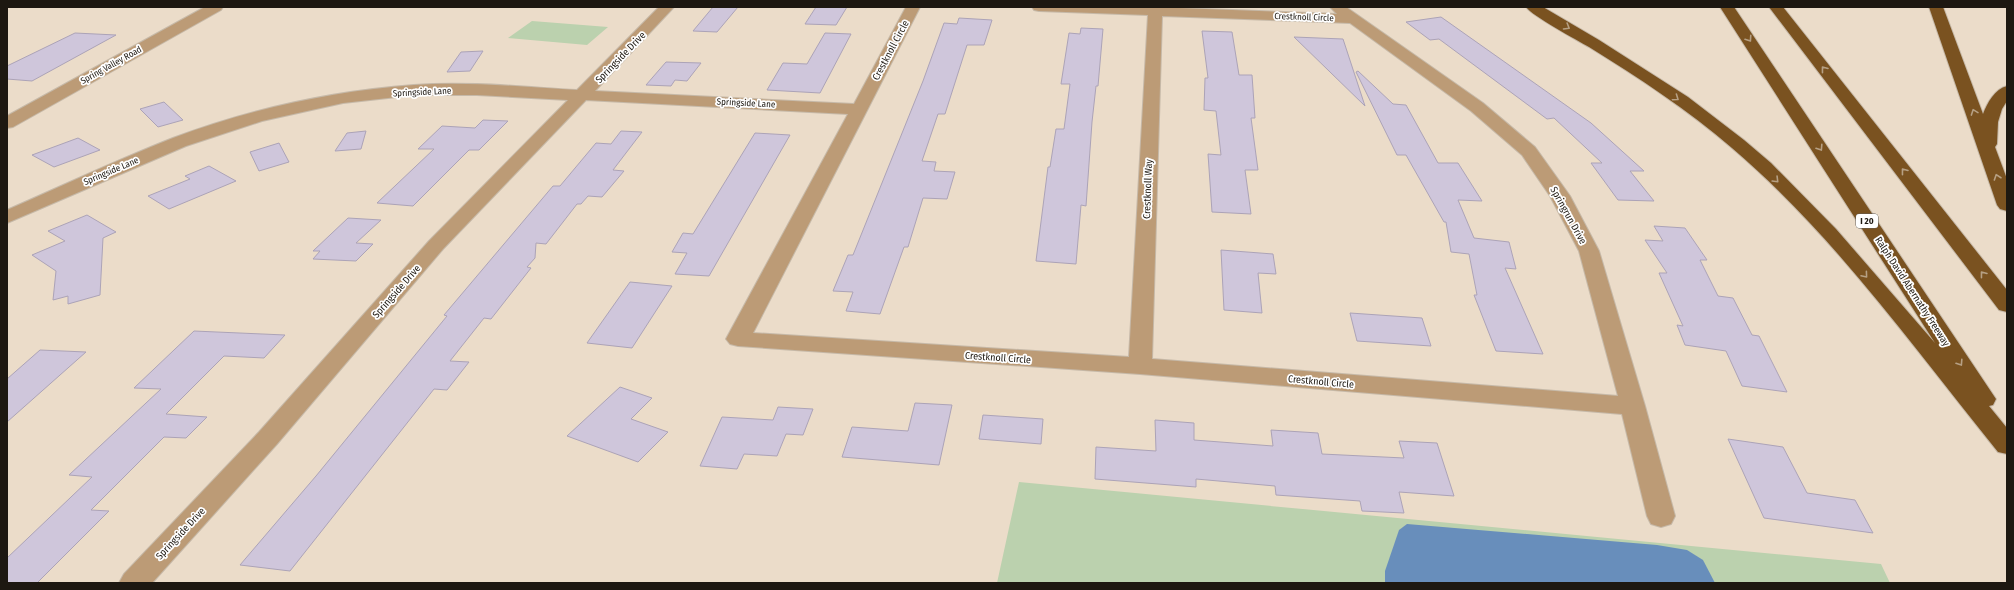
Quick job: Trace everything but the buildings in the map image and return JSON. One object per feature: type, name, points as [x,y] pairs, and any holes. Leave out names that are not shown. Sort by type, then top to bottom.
[{"type":"highway","points":[[1533,7],[1632,67],[1714,125],[1763,166],[1826,230],[2007,445]]},
{"type":"highway","name":"Ralph David Abernathy Freeway","points":[[1727,7],[2007,434]]},
{"type":"highway","points":[[1776,7],[2007,305]]},
{"type":"highway","points":[[1936,7],[2007,205]]},
{"type":"highway","points":[[1987,149],[1988,122],[1999,98],[2007,91]]},
{"type":"street","name":"Spring Valley Road","points":[[7,123],[216,7]]},
{"type":"street","name":"Springside Drive","points":[[134,583],[268,438],[436,245],[667,7]]},
{"type":"street","name":"Crestknoll Circle","points":[[913,7],[738,339],[1140,366],[1633,406]]},
{"type":"street","name":"Crestknoll Circle","points":[[1039,7],[1353,19]]},
{"type":"street","name":"Springrun Drive","points":[[1337,7],[1477,107],[1529,150],[1560,196],[1589,251],[1633,406],[1661,516]]},
{"type":"street","name":"Crestknoll Way","points":[[1140,366],[1155,12]]},
{"type":"street","name":"Springside Lane","points":[[7,217],[180,142],[257,118],[343,98],[430,90],[477,90],[859,109]]},
{"type":"green space","points":[[532,21],[608,27],[587,45],[508,38]]},
{"type":"green space","points":[[1019,482],[1881,564],[1890,583],[997,583]]},
{"type":"water","points":[[1407,524],[1657,545],[1687,550],[1703,560],[1715,583],[1385,583],[1385,571],[1399,530]]}]
